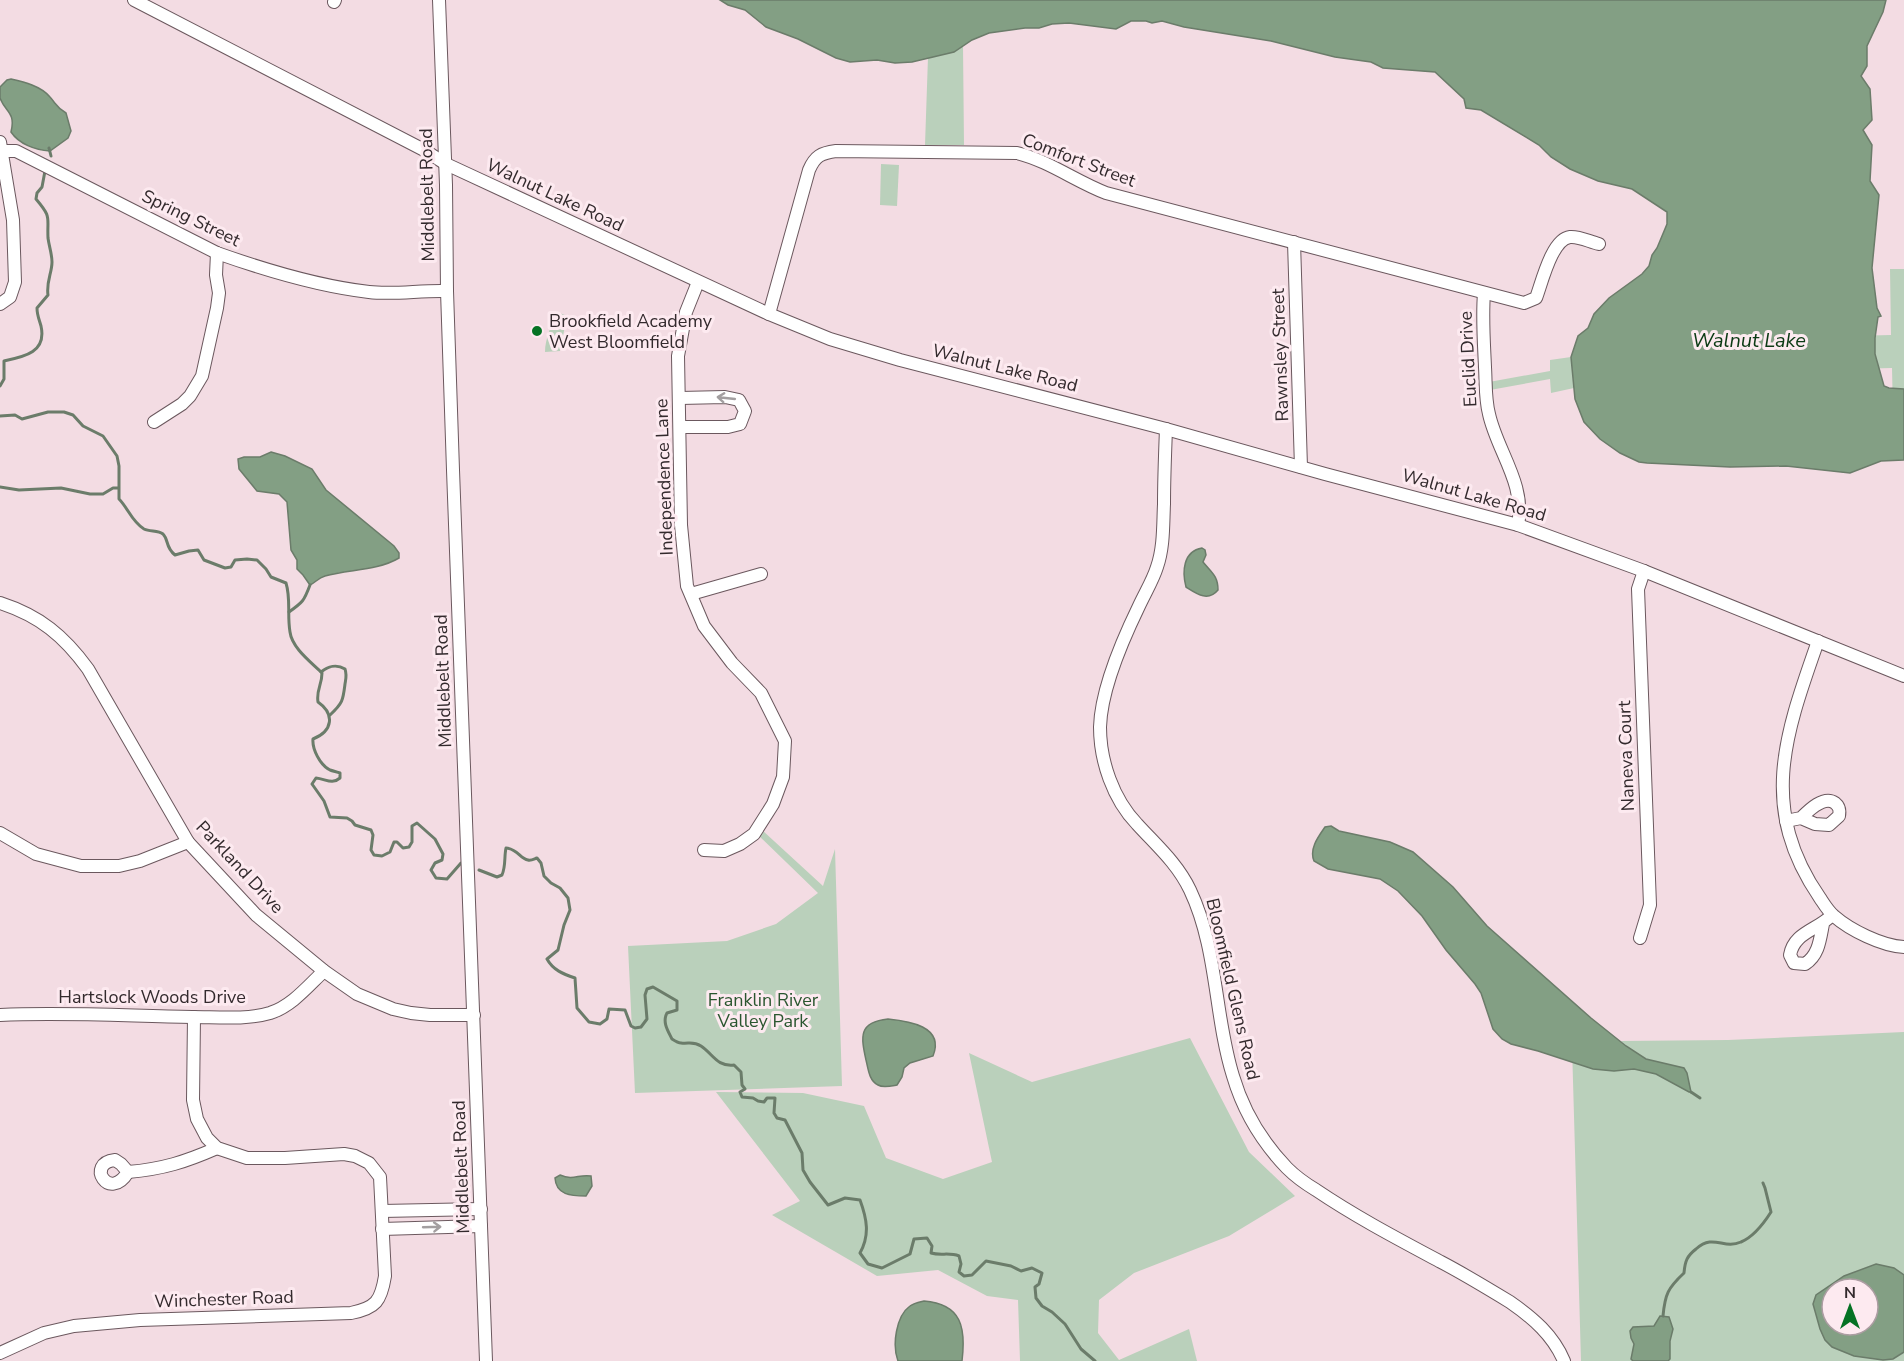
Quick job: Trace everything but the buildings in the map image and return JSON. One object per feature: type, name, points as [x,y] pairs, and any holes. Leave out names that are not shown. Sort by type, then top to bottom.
[{"type":"street","name":"Walnut Lake Road","points":[[134,0],[424,150],[446,164],[698,282],[830,339],[900,360],[1166,429],[1518,525],[1644,571],[1904,676]]},
{"type":"street","name":"Middlebelt Road","points":[[439,0],[446,164],[447,291],[486,1361]]},
{"type":"street","name":"Spring Street","points":[[1,147],[16,151],[217,253],[301,279],[370,292],[447,291]]},
{"type":"street","points":[[0,304],[10,297],[15,282],[13,220],[1,147]]},
{"type":"street","name":"Comfort Street","points":[[769,314],[809,170],[814,159],[824,153],[836,151],[1017,153],[1032,157],[1069,177],[1106,192],[1524,303],[1536,298],[1554,249],[1561,241],[1570,237],[1599,244]]},
{"type":"street","name":"Rawnsley Street","points":[[1294,242],[1302,467]]},
{"type":"street","points":[[154,422],[182,404],[190,396],[202,376],[219,293],[216,275],[217,253]]},
{"type":"street","name":"Independence Lane","points":[[698,282],[686,312],[678,357],[681,525],[687,586],[704,626],[732,663],[760,693],[784,741],[783,777],[773,804],[754,834],[724,851],[704,850]]},
{"type":"street","name":"Euclid Drive","points":[[1484,293],[1484,351],[1488,410],[1497,438],[1510,466],[1517,492],[1520,514],[1518,525]]},
{"type":"street","points":[[680,398],[725,397],[739,400],[745,411],[740,424],[728,427],[680,427]]},
{"type":"street","name":"Bloomfield Glens Road","points":[[1166,429],[1163,538],[1157,567],[1132,620],[1102,706],[1101,743],[1104,760],[1118,797],[1134,822],[1182,873],[1200,913],[1214,971],[1228,1059],[1245,1108],[1259,1133],[1273,1151],[1288,1169],[1310,1187],[1363,1221],[1510,1302],[1545,1330],[1557,1346],[1564,1361]]},
{"type":"street","name":"Naneva Court","points":[[1640,938],[1650,905],[1638,589],[1644,571]]},
{"type":"street","points":[[691,594],[761,574]]},
{"type":"street","name":"Parkland Drive","points":[[0,603],[34,616],[73,648],[88,669],[188,842],[256,915],[324,971],[357,994],[393,1009],[430,1015],[474,1015]]},
{"type":"street","points":[[1818,641],[1799,696],[1784,758],[1782,796],[1786,821],[1795,853],[1828,920],[1873,939],[1904,947]]},
{"type":"street","points":[[1786,821],[1801,818]]},
{"type":"street","points":[[0,832],[36,854],[81,866],[119,866],[140,861],[188,842]]},
{"type":"street","name":"Hartslock Woods Drive","points":[[0,1015],[247,1016],[271,1012],[297,997],[324,971]]},
{"type":"street","points":[[128,1172],[157,1169],[191,1160],[217,1148],[207,1138],[197,1119],[193,1100],[194,1017]]},
{"type":"street","name":"Winchester Road","points":[[0,1353],[44,1333],[74,1326],[140,1320],[351,1313],[366,1310],[377,1302],[385,1276],[380,1177],[369,1163],[355,1156],[344,1154],[247,1158],[217,1148]]},
{"type":"street","points":[[382,1220],[481,1209]]},
{"type":"street","points":[[382,1220],[481,1226]]},
{"type":"green space","points":[[963,46],[964,145],[925,145],[928,57],[954,52]]},
{"type":"green space","points":[[881,164],[899,165],[897,206],[880,205]]},
{"type":"green space","points":[[1890,269],[1904,269],[1904,411],[1893,414],[1892,368],[1851,369],[1850,336],[1891,335]]},
{"type":"green space","points":[[555,311],[567,316],[560,351],[545,352],[547,337]]},
{"type":"green space","points":[[1571,357],[1574,388],[1551,393],[1550,379],[1490,390],[1489,382],[1550,371],[1550,360]]},
{"type":"green space","name":"Franklin River Valley Park","points":[[762,830],[823,886],[835,849],[842,1086],[635,1093],[628,946],[727,941],[776,924],[818,893],[758,835]]},
{"type":"green space","points":[[1904,1032],[1904,1361],[1581,1361],[1572,1046],[1623,1043],[1621,1041],[1728,1040]]},
{"type":"green space","points":[[1190,1038],[1249,1152],[1295,1196],[1229,1236],[1134,1273],[1099,1300],[1098,1333],[1119,1360],[1189,1329],[1197,1361],[1020,1361],[1018,1300],[987,1296],[938,1270],[877,1276],[772,1215],[800,1201],[716,1092],[803,1093],[864,1106],[886,1158],[943,1179],[992,1162],[969,1053],[1032,1082]]},
{"type":"water","name":"Walnut Lake","points":[[720,0],[1886,0],[1883,12],[1867,46],[1867,66],[1861,76],[1870,89],[1872,120],[1863,130],[1872,145],[1870,181],[1879,195],[1872,268],[1877,308],[1881,316],[1878,317],[1875,354],[1884,386],[1904,389],[1904,460],[1881,461],[1850,473],[1786,466],[1730,467],[1647,463],[1639,462],[1620,453],[1600,439],[1584,422],[1575,399],[1571,357],[1578,336],[1588,328],[1594,314],[1609,298],[1642,274],[1649,266],[1667,224],[1667,212],[1632,189],[1598,181],[1570,169],[1551,157],[1539,145],[1481,110],[1466,108],[1464,99],[1435,72],[1383,68],[1371,62],[1335,57],[1271,41],[1184,27],[1162,21],[1152,23],[1131,21],[1116,29],[1069,23],[1052,24],[1039,28],[989,33],[972,40],[954,52],[912,62],[895,63],[877,60],[850,62],[766,27],[745,10]]},
{"type":"water","points":[[11,79],[42,90],[66,113],[71,131],[68,138],[50,151],[28,146],[14,136],[11,132],[11,116],[0,98],[0,87]]},
{"type":"water","points":[[271,452],[312,469],[326,490],[394,546],[399,553],[399,558],[372,568],[325,576],[310,585],[297,569],[297,560],[291,550],[287,502],[279,494],[257,491],[239,469],[238,459],[260,457]]},
{"type":"water","points":[[1202,548],[1206,555],[1203,562],[1214,575],[1218,585],[1218,590],[1210,596],[1198,594],[1186,587],[1184,575],[1185,563],[1191,553]]},
{"type":"water","points":[[1331,826],[1339,831],[1390,842],[1413,852],[1453,887],[1487,926],[1626,1046],[1646,1059],[1684,1068],[1691,1092],[1656,1074],[1634,1069],[1614,1071],[1593,1069],[1511,1044],[1502,1039],[1493,1029],[1481,993],[1475,984],[1446,950],[1422,916],[1398,891],[1380,879],[1328,869],[1314,861],[1315,843],[1325,827]]},
{"type":"water","points":[[888,1019],[905,1021],[922,1027],[934,1038],[935,1046],[933,1056],[910,1063],[904,1068],[897,1085],[885,1087],[875,1083],[871,1077],[864,1052],[863,1038],[864,1032],[871,1023]]},
{"type":"water","points":[[560,1175],[591,1176],[592,1186],[586,1196],[565,1193],[556,1184],[555,1178]]},
{"type":"water","points":[[1876,1264],[1894,1268],[1904,1275],[1904,1352],[1893,1359],[1883,1360],[1854,1356],[1832,1347],[1825,1340],[1824,1337],[1880,1337],[1880,1277],[1843,1277]]},
{"type":"water","points":[[1820,1292],[1820,1329],[1813,1304],[1816,1295]]},
{"type":"water","points":[[924,1301],[947,1307],[959,1320],[963,1338],[962,1361],[898,1361],[895,1339],[901,1317],[910,1306]]},
{"type":"water","points":[[1660,1316],[1669,1317],[1673,1329],[1670,1359],[1668,1361],[1633,1361],[1631,1359],[1634,1344],[1630,1331],[1633,1327],[1654,1326]]},
{"type":"waterway","points":[[49,148],[51,156]]},
{"type":"waterway","points":[[0,386],[4,379],[4,361],[32,352],[37,348],[42,335],[37,308],[48,295],[52,262],[48,238],[48,217],[36,199],[42,187],[45,171]]},
{"type":"waterway","points":[[0,416],[15,415],[22,419],[48,412],[64,412],[73,415],[83,426],[103,436],[117,456],[119,499],[133,519],[144,529],[163,534],[175,555],[198,550],[204,560],[225,568],[231,567],[235,560],[257,560],[271,577],[286,583],[291,638],[322,673],[318,702],[327,712],[329,722],[325,732],[313,739],[313,743],[320,761],[326,768],[340,773],[340,778],[332,781],[316,778],[312,784],[324,801],[330,817],[347,818],[355,825],[371,830],[373,835],[371,850],[374,855],[382,856],[390,852],[394,842],[403,848],[409,847],[412,842],[412,826],[417,823],[435,839],[443,854],[442,860],[435,863],[431,870],[436,878],[447,879],[461,863]]},
{"type":"waterway","points":[[0,487],[19,490],[61,488],[90,494],[103,494],[113,488],[118,488]]},
{"type":"waterway","points":[[289,612],[302,601],[310,585]]},
{"type":"waterway","points":[[321,672],[336,666],[346,671],[342,701],[330,715]]},
{"type":"waterway","points":[[479,870],[497,877],[502,875],[506,848],[510,849],[525,859],[537,858],[541,863],[544,876],[560,888],[568,898],[570,910],[558,950],[547,959],[559,971],[575,978],[577,1008],[589,1022],[600,1024],[607,1019],[609,1009],[625,1010],[631,1026],[641,1027],[647,1019],[645,995],[647,989],[653,987],[677,1001],[677,1010],[667,1013],[665,1020],[672,1039],[680,1043],[698,1044],[719,1062],[734,1065],[741,1072],[742,1085],[745,1089],[740,1092],[742,1097],[764,1102],[767,1098],[775,1098],[774,1113],[777,1118],[785,1120],[802,1153],[803,1170],[828,1205],[845,1198],[860,1200],[866,1227],[865,1240],[860,1253],[868,1264],[882,1268],[910,1254],[914,1239],[927,1238],[932,1246],[931,1253],[959,1256],[961,1264],[959,1272],[964,1276],[972,1275],[986,1261],[1011,1266],[1021,1271],[1032,1268],[1042,1273],[1039,1284],[1035,1287],[1036,1298],[1042,1306],[1065,1324],[1081,1349],[1095,1361]]},
{"type":"waterway","points":[[1691,1092],[1700,1098]]},
{"type":"waterway","points":[[1663,1316],[1668,1292],[1684,1273],[1687,1259],[1693,1252],[1708,1242],[1729,1244],[1741,1242],[1765,1221],[1771,1212],[1763,1183]]},
{"type":"place","name":"Brookfield Academy West Bloomfield","points":[[537,331]]}]
